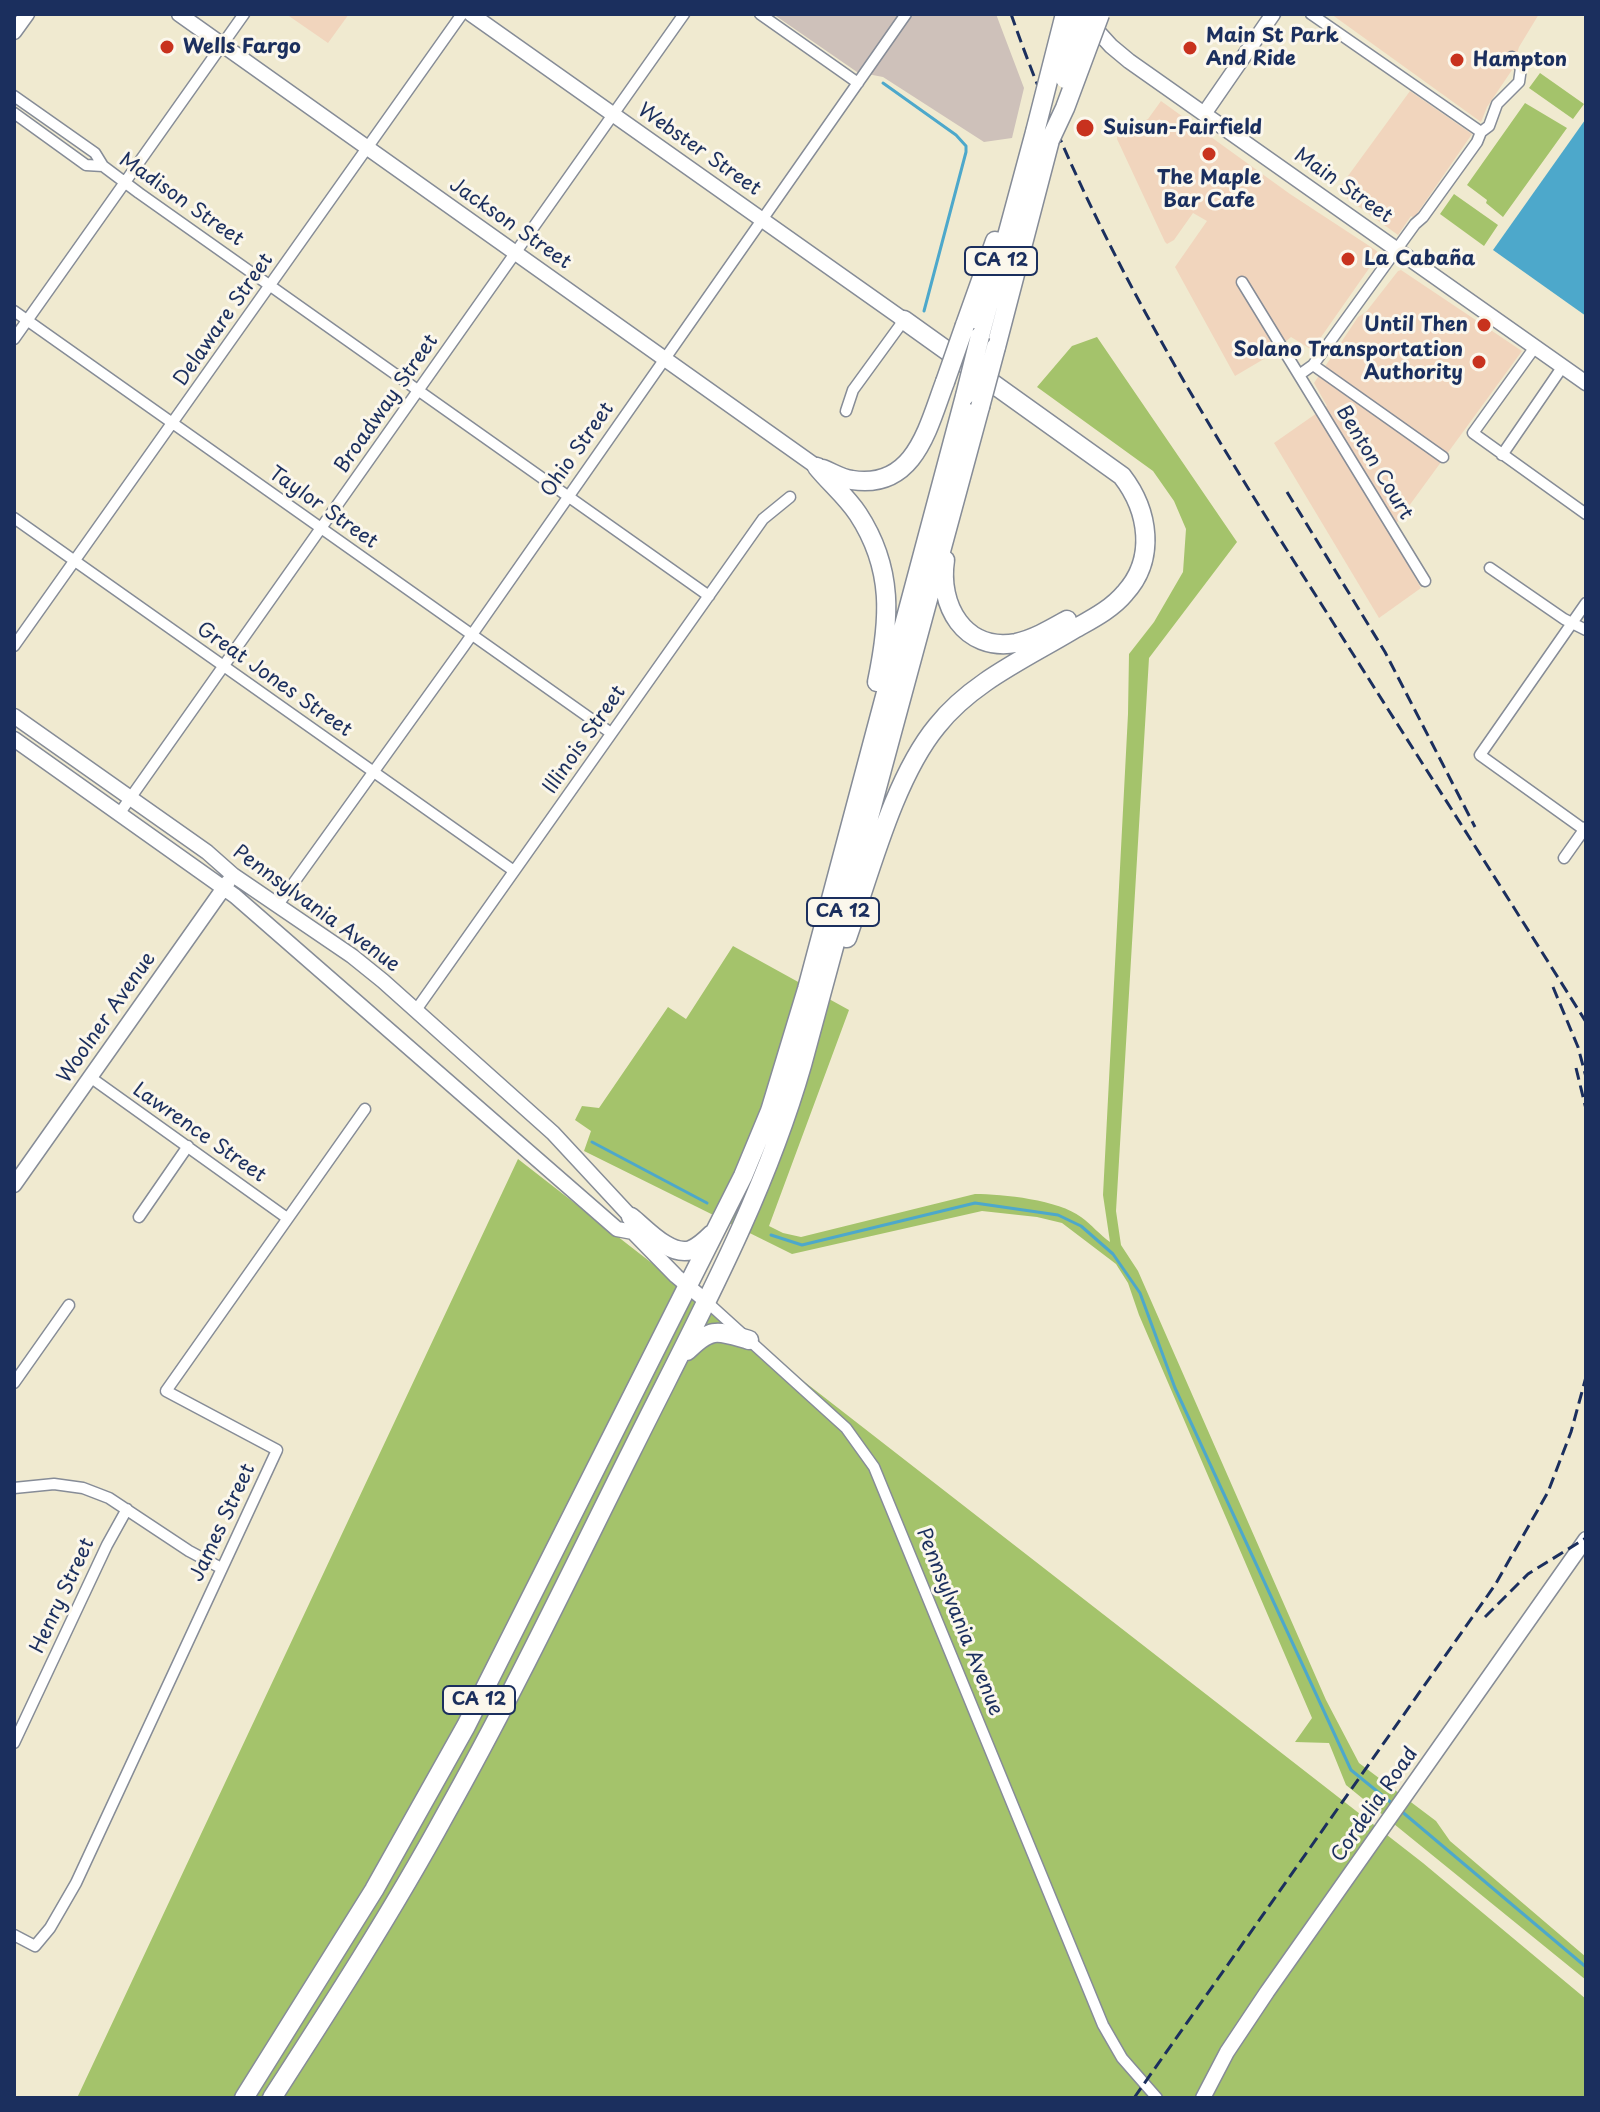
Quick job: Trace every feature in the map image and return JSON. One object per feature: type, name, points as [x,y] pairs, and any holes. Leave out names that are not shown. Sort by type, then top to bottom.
[{"type":"highway","name":"CA 12","points":[[272,2098],[351,1975],[452,1803],[707,1302],[775,1152],[821,995],[1034,203],[1042,136],[1065,14]]},
{"type":"highway","name":"CA 12","points":[[244,2098],[322,1976],[421,1810],[466,1726],[717,1230],[770,1111],[795,1032],[965,396],[973,330],[1018,184],[1042,136],[1083,14]]},
{"type":"highway","points":[[1042,136],[1065,108],[1100,14]]},
{"type":"highway","points":[[821,995],[839,961],[900,789],[923,745],[949,712],[977,688],[1098,616],[1127,592],[1142,564],[1147,530],[1130,487],[1108,464],[904,320]]},
{"type":"highway","points":[[817,467],[851,480],[866,481],[896,472],[909,462],[919,448],[945,382],[973,330]]},
{"type":"highway","points":[[817,467],[844,495],[870,535],[883,574],[888,617],[879,671],[841,826],[839,866]]},
{"type":"highway","points":[[952,513],[943,575],[944,595],[952,614],[963,628],[978,638],[995,643],[1014,643],[1034,638],[1110,595],[1128,574],[1135,560],[1142,519]]},
{"type":"highway","points":[[632,1225],[670,1248],[681,1251],[692,1250],[717,1230]]},
{"type":"highway","points":[[677,1361],[705,1333],[723,1332],[749,1340]]},
{"type":"main road","points":[[14,32],[27,14]]},
{"type":"main road","name":"Jackson Street","points":[[179,14],[817,467]]},
{"type":"main road","name":"Webster Street","points":[[471,14],[904,320]]},
{"type":"main road","name":"Main Street","points":[[1083,14],[1111,46],[1586,383]]},
{"type":"main road","points":[[1204,114],[1273,14]]},
{"type":"main road","name":"Pennsylvania Avenue","points":[[14,716],[207,852],[233,875],[352,956],[416,1010],[553,1133],[688,1287],[707,1302]]},
{"type":"main road","name":"Pennsylvania Avenue","points":[[14,739],[224,888],[617,1229],[632,1225]]},
{"type":"main road","name":"Woolner Avenue","points":[[14,1185],[233,875]]},
{"type":"main road","name":"Cordelia Road","points":[[1203,2098],[1235,2040],[1586,1539]]},
{"type":"street","points":[[14,339],[244,14]]},
{"type":"street","name":"Delaware Street","points":[[14,646],[462,14]]},
{"type":"street","name":"Broadway Street","points":[[119,814],[684,14]]},
{"type":"street","points":[[760,14],[858,83]]},
{"type":"street","name":"Ohio Street","points":[[277,906],[906,14]]},
{"type":"street","points":[[1311,14],[1481,132]]},
{"type":"street","points":[[1299,375],[1313,365],[1432,205],[1481,132],[1489,126],[1497,104],[1519,82],[1521,68],[1512,57]]},
{"type":"street","name":"Madison Street","points":[[14,96],[95,153],[103,166],[125,182],[709,596]]},
{"type":"street","name":"Madison Street","points":[[14,113],[86,165],[103,166]]},
{"type":"street","name":"Benton Court","points":[[1242,282],[1425,581]]},
{"type":"street","name":"Taylor Street","points":[[14,311],[611,733]]},
{"type":"street","points":[[846,411],[853,390],[904,320]]},
{"type":"street","points":[[1535,347],[1473,433],[1586,514]]},
{"type":"street","points":[[1313,365],[1443,457]]},
{"type":"street","points":[[1502,455],[1563,366]]},
{"type":"street","name":"Illinois Street","points":[[416,1010],[763,519],[790,497]]},
{"type":"street","name":"Great Jones Street","points":[[14,518],[514,871]]},
{"type":"street","points":[[1490,568],[1586,630]]},
{"type":"street","points":[[1564,858],[1585,829],[1480,755],[1586,603]]},
{"type":"street","name":"Lawrence Street","points":[[90,1077],[287,1218]]},
{"type":"street","name":"James Street","points":[[14,1935],[35,1946],[50,1928],[76,1883],[277,1450],[166,1391],[365,1109]]},
{"type":"street","points":[[139,1217],[188,1146]]},
{"type":"street","name":"Pennsylvania Avenue","points":[[707,1302],[846,1428],[874,1467],[1103,2025],[1122,2058],[1155,2097]]},
{"type":"street","points":[[14,1383],[69,1305]]},
{"type":"street","points":[[14,1488],[54,1484],[83,1488],[109,1498],[189,1551],[221,1568]]},
{"type":"street","name":"Henry Street","points":[[14,1743],[127,1509]]},
{"type":"shaded area","points":[[286,14],[349,14],[328,43]]},
{"type":"shaded area","points":[[773,14],[996,14],[1024,88],[1012,138],[984,142],[883,77],[857,72]]},
{"type":"shaded area","points":[[1331,14],[1539,14],[1519,47],[1512,70],[1487,107],[1481,122]]},
{"type":"shaded area","points":[[1410,91],[1472,134],[1414,218],[1411,216],[1398,235],[1337,191]]},
{"type":"shaded area","points":[[1161,101],[1290,194],[1377,251],[1377,257],[1312,350],[1291,337],[1269,356],[1235,376],[1175,267],[1207,221],[1193,213],[1174,240],[1167,244],[1117,139],[1117,135],[1148,119]]},
{"type":"shaded area","points":[[1401,270],[1522,351],[1390,532],[1421,588],[1379,618],[1274,443],[1327,406],[1314,383],[1358,317],[1366,312]]},
{"type":"green space","points":[[1540,73],[1584,104],[1573,119],[1529,88]]},
{"type":"green space","points":[[1525,103],[1567,128],[1503,217],[1467,185]]},
{"type":"green space","points":[[1454,194],[1498,225],[1484,246],[1440,214]]},
{"type":"green space","points":[[1097,337],[1237,542],[1149,658],[1116,1211],[1121,1245],[1138,1271],[1326,1700],[1359,1763],[1436,1821],[1450,1841],[1586,1957],[1586,1980],[1346,1785],[1329,1743],[1295,1742],[1312,1718],[1128,1283],[1116,1264],[1062,1223],[982,1211],[792,1254],[584,1151],[591,1131],[575,1120],[582,1106],[599,1108],[668,1007],[686,1019],[733,946],[849,1010],[769,1226],[801,1237],[975,1194],[987,1194],[1059,1206],[1081,1217],[1110,1242],[1103,1195],[1129,654],[1154,622],[1183,572],[1186,529],[1174,501],[1153,471],[1037,387],[1072,346]]},
{"type":"green space","points":[[518,1159],[1423,1863],[1586,1999],[1586,2098],[77,2098]]},
{"type":"water","points":[[1586,121],[1586,316],[1493,250]]},
{"type":"waterway","points":[[883,83],[956,135],[966,146],[924,311]]},
{"type":"waterway","points":[[592,1142],[707,1203]]},
{"type":"waterway","points":[[771,1235],[802,1245],[975,1203],[1058,1215],[1081,1226],[1113,1254],[1140,1293],[1175,1388],[1351,1770],[1394,1805]]},
{"type":"waterway","points":[[1400,1810],[1586,1967]]},
{"type":"railway","points":[[1011,14],[1075,173],[1112,249],[1192,396],[1586,1022]]},
{"type":"railway","points":[[1287,492],[1385,652],[1475,827]]},
{"type":"railway","points":[[1553,987],[1578,1047],[1586,1077]]},
{"type":"railway","points":[[1576,1068],[1586,1109]]},
{"type":"railway","points":[[1134,2098],[1495,1585],[1548,1492],[1571,1432],[1586,1377]]},
{"type":"railway","points":[[1485,1617],[1528,1574],[1586,1538]]},
{"type":"place","name":"Wells Fargo","points":[[167,47]]},
{"type":"place","name":"Main St Park And Ride","points":[[1190,48]]},
{"type":"place","name":"Hampton","points":[[1457,60]]},
{"type":"place","name":"Suisun-Fairfield","points":[[1085,128]]},
{"type":"place","name":"The Maple Bar Cafe","points":[[1209,154]]},
{"type":"place","name":"La Cabaña","points":[[1348,259]]},
{"type":"place","name":"Until Then","points":[[1484,325]]},
{"type":"place","name":"Solano Transportation Authority","points":[[1479,362]]}]
